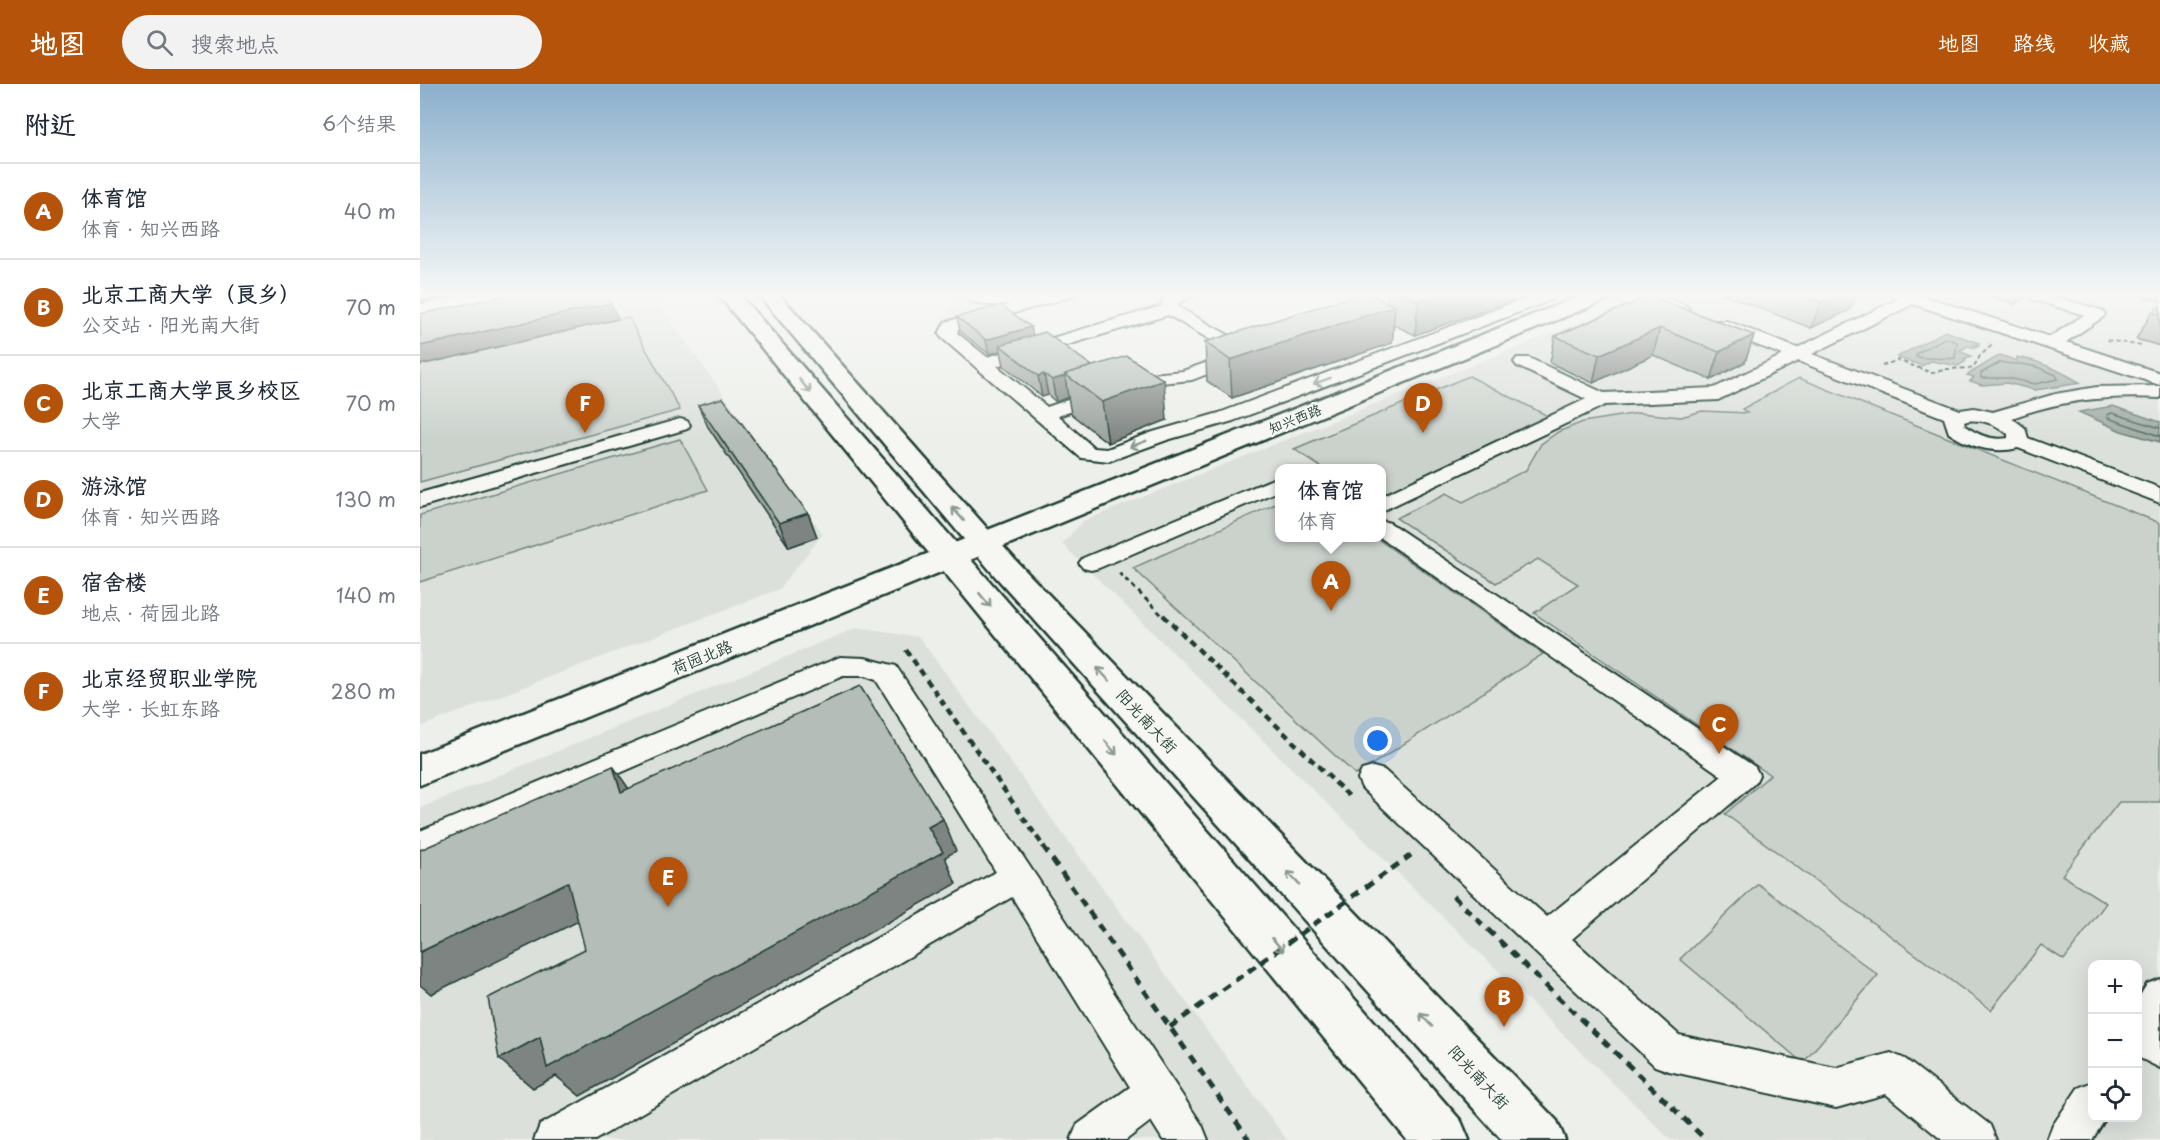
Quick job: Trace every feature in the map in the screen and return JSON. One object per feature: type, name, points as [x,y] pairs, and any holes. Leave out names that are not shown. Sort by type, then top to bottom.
[{"type":"main road","points":[[768,342],[1442,1140]]},
{"type":"main road","name":"阳光南大街","points":[[809,342],[983,544],[1538,1140]]},
{"type":"main road","name":"知兴西路","points":[[983,544],[1484,342]]},
{"type":"main road","name":"荷园北路","points":[[420,770],[983,544]]},
{"type":"street","points":[[958,342],[1088,454],[1109,455],[1160,436],[1226,417],[1439,342]]},
{"type":"street","points":[[984,364],[1057,342]]},
{"type":"street","points":[[1227,342],[1247,354]]},
{"type":"street","points":[[1410,342],[1423,349]]},
{"type":"street","points":[[1766,342],[1957,416],[1974,414],[1995,418],[2018,432],[2020,437],[2018,441]]},
{"type":"street","points":[[1386,502],[1601,399],[1718,394],[1821,342]]},
{"type":"street","points":[[2047,342],[2160,380]]},
{"type":"street","points":[[1044,414],[1148,379],[1186,376],[1266,348]]},
{"type":"street","points":[[1523,362],[1601,399]]},
{"type":"street","points":[[1995,418],[2022,407],[2056,399],[2100,393],[2160,392]]},
{"type":"street","points":[[1957,416],[1953,420],[1956,429],[1971,438],[2004,445],[2018,441],[2160,496]]},
{"type":"street","points":[[420,500],[680,425]]},
{"type":"street","points":[[1091,563],[1275,484]]},
{"type":"street","points":[[1386,531],[1744,775],[1546,938]]},
{"type":"street","points":[[420,846],[840,666],[886,673],[1187,1140]]},
{"type":"street","points":[[1373,779],[1669,1052],[1836,1088],[1892,1072],[1974,1140]]},
{"type":"street","points":[[555,1140],[1017,877]]},
{"type":"street","points":[[2142,1026],[2160,997]]},
{"type":"street","points":[[2142,1036],[2160,1049]]},
{"type":"street","points":[[1092,1140],[1156,1092]]},
{"type":"street","points":[[2068,1140],[2088,1108]]},
{"type":"path","points":[[1877,368],[1898,360],[1932,373],[1947,369],[1973,368],[1980,356],[1991,346],[1987,342]]},
{"type":"path","points":[[906,650],[1249,1140]]},
{"type":"path","points":[[1170,1027],[1411,855]]},
{"type":"shaded area","points":[[420,342],[686,342],[823,534],[779,589],[420,727]]},
{"type":"shaded area","points":[[518,342],[642,342],[680,410],[420,482],[420,365]]},
{"type":"shaded area","points":[[1529,342],[2160,342],[2160,1140],[1671,1140],[1062,544],[1083,521]]},
{"type":"shaded area","points":[[1469,376],[1548,416],[1386,493],[1386,464],[1316,464],[1294,449]]},
{"type":"shaded area","points":[[1799,378],[2160,523],[2160,802],[2119,802],[2062,875],[2106,903],[2064,960],[2041,945],[1991,1010],[1725,814],[1770,775],[1534,613],[1578,584],[1538,559],[1496,583],[1396,518],[1447,493],[1463,502],[1526,470],[1541,444],[1558,432],[1583,422],[1639,413],[1681,417],[1702,411],[1747,413],[1742,409]]},
{"type":"shaded area","points":[[680,439],[708,490],[420,582],[420,515]]},
{"type":"shaded area","points":[[1275,504],[1275,542],[1382,542],[1543,654],[1356,775],[1133,568]]},
{"type":"shaded area","points":[[856,628],[919,637],[1287,1140],[420,1140],[420,808]]},
{"type":"shaded area","points":[[1758,884],[1878,975],[1803,1063],[1680,959]]},
{"type":"water","points":[[1924,342],[1979,343],[1975,345],[1979,346],[1975,348],[1968,346],[1959,351],[1971,356],[1964,359],[1966,361],[1958,366],[1931,361],[1922,366],[1897,357]]},
{"type":"water","points":[[2000,355],[2017,361],[2017,357],[2042,364],[2081,383],[2035,390],[2007,383],[1982,385],[1970,381],[1974,377],[1967,375]]},
{"type":"water","points":[[2113,406],[2160,422],[2160,442],[2121,431],[2079,412]]},
{"type":"building","points":[[420,342],[437,342],[420,346]]},
{"type":"building","points":[[1009,342],[1059,342],[1092,366],[1052,380],[1044,374],[1038,376],[1000,345]]},
{"type":"building","points":[[1205,342],[1284,342],[1230,360]]},
{"type":"building","points":[[1570,342],[1628,342],[1599,355]]},
{"type":"building","points":[[1695,342],[1739,342],[1719,352]]},
{"type":"building","points":[[1127,356],[1164,380],[1102,402],[1065,374]]},
{"type":"building","points":[[723,398],[808,513],[779,523],[698,405]]},
{"type":"building","points":[[860,686],[943,819],[928,827],[943,852],[547,1068],[540,1037],[499,1059],[488,998],[585,949],[568,882],[420,952],[420,850],[613,766],[621,792]]},
{"type":"place","name":"北京经贸职业学院","points":[[585,433]]},
{"type":"place","name":"游泳馆","points":[[1423,433]]},
{"type":"place","name":"体育馆","points":[[1331,611]]},
{"type":"place","name":"北京工商大学良乡校区","points":[[1719,754]]},
{"type":"place","name":"宿舍楼","points":[[668,907]]},
{"type":"place","name":"北京工商大学（良乡）","points":[[1504,1027]]}]
